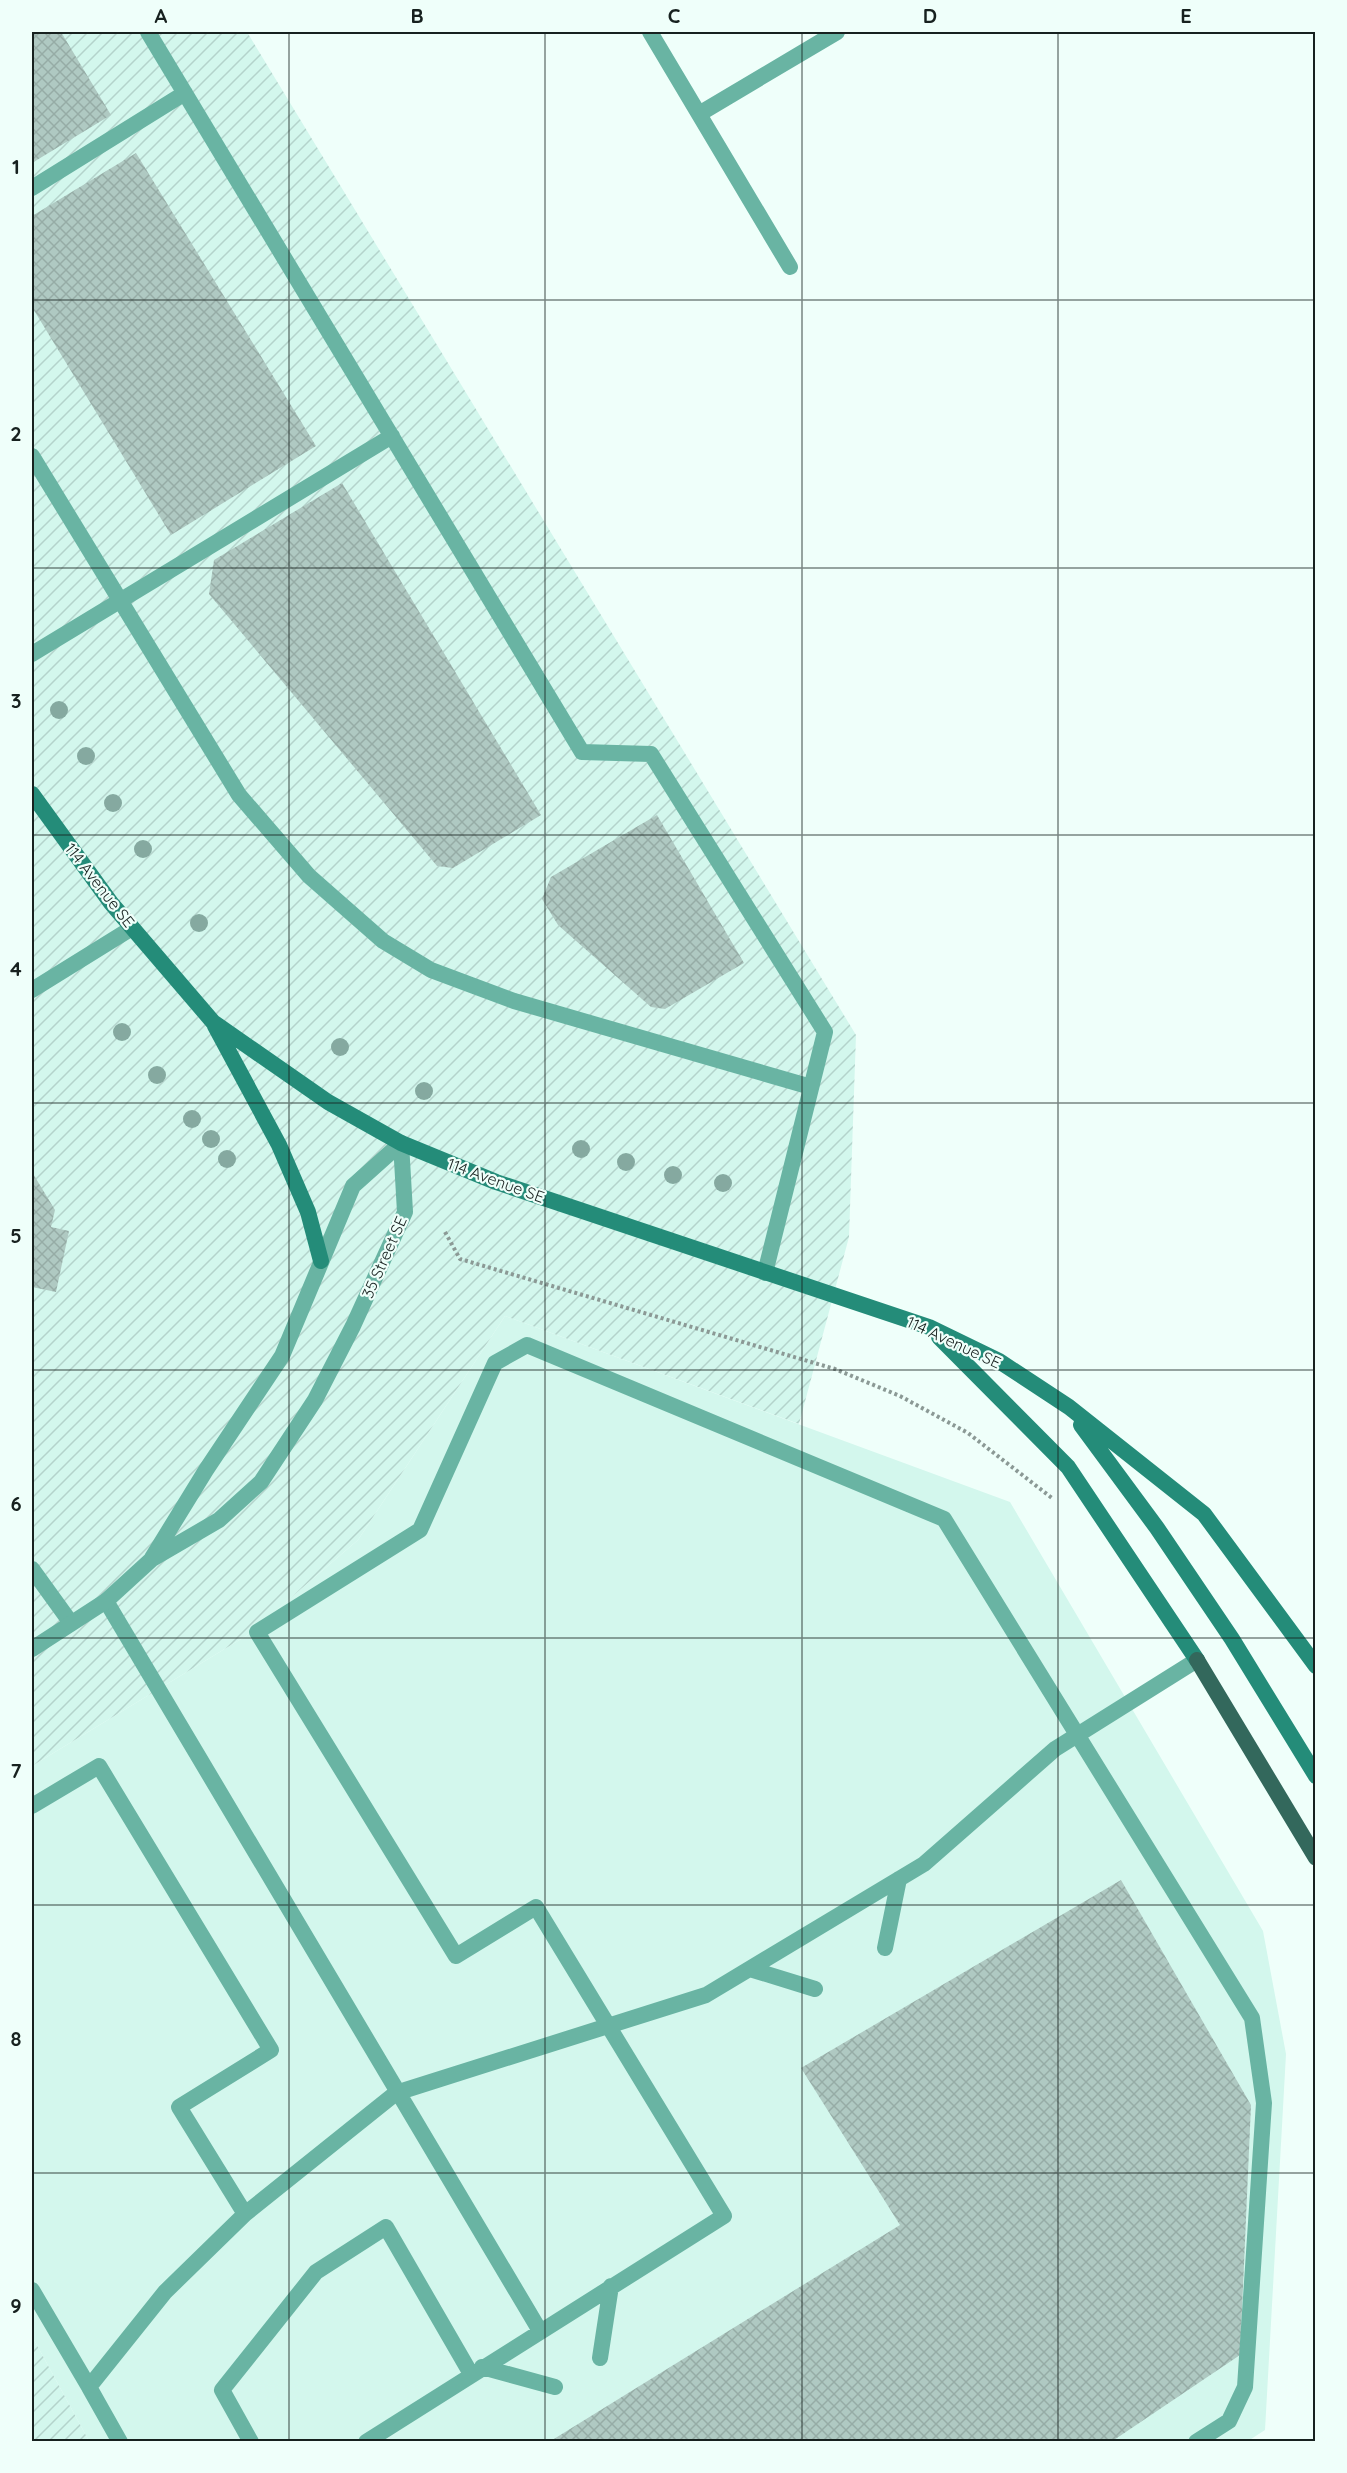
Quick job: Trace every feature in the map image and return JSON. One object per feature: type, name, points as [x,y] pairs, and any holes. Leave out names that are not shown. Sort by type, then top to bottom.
[{"type":"main road","name":"114 Avenue SE","points":[[32,794],[111,903],[213,1022],[328,1102],[401,1143],[496,1182],[930,1328],[999,1361],[1068,1407],[1204,1514],[1316,1666]]},
{"type":"main road","points":[[213,1022],[287,1162],[308,1212],[321,1261]]},
{"type":"main road","points":[[930,1328],[1068,1467],[1197,1660],[1316,1858]]},
{"type":"main road","name":"114 Avenue SE","points":[[1068,1407],[1232,1638],[1316,1776]]},
{"type":"street","points":[[148,32],[582,752],[651,754],[825,1032],[765,1273]]},
{"type":"street","points":[[650,32],[790,267]]},
{"type":"street","points":[[699,114],[837,32]]},
{"type":"street","points":[[32,188],[185,93]]},
{"type":"street","points":[[32,654],[392,436]]},
{"type":"street","points":[[32,456],[239,795],[309,876],[383,941],[431,970],[514,1000],[811,1088]]},
{"type":"street","points":[[32,990],[132,928]]},
{"type":"street","name":"35 Street SE","points":[[152,1559],[206,1470],[282,1356],[353,1186],[401,1143]]},
{"type":"street","name":"35 Street SE","points":[[32,1649],[106,1601],[152,1559],[219,1520],[261,1482],[315,1400],[353,1326],[405,1212],[401,1143]]},
{"type":"street","points":[[366,2442],[724,2216],[536,1907],[456,1956],[257,1632],[420,1530],[495,1364],[527,1345],[944,1519],[1252,2018],[1264,2103],[1245,2387],[1229,2421],[1196,2442]]},
{"type":"street","points":[[32,1569],[71,1623]]},
{"type":"street","points":[[106,1601],[396,2093],[540,2331]]},
{"type":"street","points":[[89,2387],[165,2292],[245,2214],[396,2093],[706,1995],[924,1864],[1055,1749],[1197,1660]]},
{"type":"street","points":[[32,1806],[99,1766],[271,2050],[179,2107],[245,2214]]},
{"type":"street","points":[[885,1948],[899,1879]]},
{"type":"street","points":[[750,1969],[815,1989]]},
{"type":"street","points":[[251,2442],[222,2390],[316,2272],[386,2227],[476,2371],[555,2387]]},
{"type":"street","points":[[600,2358],[611,2286]]},
{"type":"street","points":[[32,2290],[120,2442]]},
{"type":"shaded area","points":[[32,32],[247,32],[856,1035],[849,1237],[799,1424],[505,1316],[358,1540],[246,1636],[32,1766]]},
{"type":"shaded area","points":[[505,1316],[1010,1502],[1263,1931],[1286,2054],[1265,2430],[1248,2441],[89,2441],[32,2336],[32,1766],[246,1636],[358,1540]]},
{"type":"shaded area","points":[[32,2336],[89,2441],[32,2441]]},
{"type":"building","points":[[32,32],[61,32],[111,115],[32,163]]},
{"type":"building","points":[[136,153],[316,446],[171,535],[32,307],[32,216]]},
{"type":"building","points":[[342,483],[541,815],[453,868],[437,866],[209,594],[214,560]]},
{"type":"building","points":[[657,815],[744,963],[665,1009],[651,1007],[558,925],[542,899],[551,877]]},
{"type":"building","points":[[32,1172],[55,1210],[51,1227],[69,1231],[56,1292],[32,1287]]},
{"type":"building","points":[[1121,1880],[1251,2105],[1240,2355],[1111,2442],[549,2442],[900,2225],[801,2068]]}]
